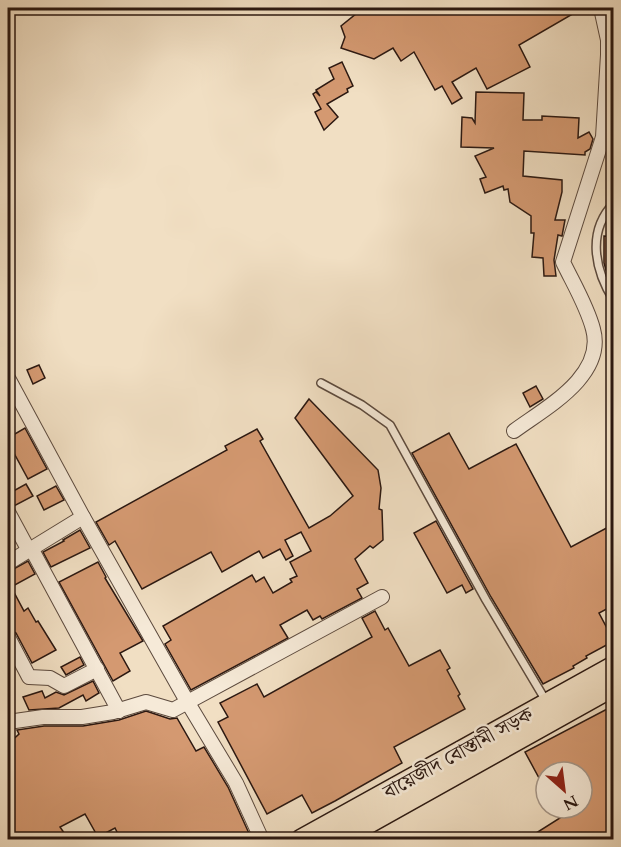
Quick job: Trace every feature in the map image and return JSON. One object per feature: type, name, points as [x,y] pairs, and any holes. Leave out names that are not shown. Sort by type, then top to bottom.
[{"type":"main road","name":"বায়েজীদ বোস্তামী সড়ক","points":[[302,840],[614,667]]},
{"type":"main road","name":"বায়েজীদ বোস্তামী সড়ক","points":[[337,840],[614,686]]},
{"type":"street","points":[[514,431],[577,384],[593,358],[594,331],[563,262],[608,138],[611,54],[601,8]]},
{"type":"street","points":[[8,378],[83,517],[236,783],[262,840]]},
{"type":"street","points":[[8,512],[119,711]]},
{"type":"street","points":[[8,563],[83,517]]},
{"type":"street","points":[[8,722],[43,717],[82,717],[119,711],[146,702],[174,710],[382,597]]},
{"type":"street","points":[[8,637],[29,677],[50,678],[64,686],[97,669]]},
{"type":"lane","points":[[614,203],[604,213],[595,248],[597,269],[614,302]]},
{"type":"lane","points":[[321,383],[362,405],[390,425],[486,600],[547,703]]},
{"type":"building","points":[[354,8],[583,8],[519,45],[530,67],[487,89],[476,68],[452,82],[462,98],[452,104],[442,86],[435,90],[414,52],[401,61],[393,48],[374,59],[341,48],[345,37],[341,26],[357,13]]},
{"type":"building","points":[[342,62],[353,86],[347,89],[348,92],[327,104],[338,117],[324,130],[315,112],[321,109],[313,94],[316,92],[320,96],[316,90],[334,79],[329,68]]},
{"type":"building","points":[[476,92],[524,93],[523,120],[542,120],[542,116],[579,118],[578,138],[589,132],[593,139],[585,155],[524,151],[523,176],[562,180],[562,192],[555,220],[565,220],[562,236],[558,235],[554,260],[556,276],[544,276],[543,258],[532,257],[534,233],[531,233],[531,216],[510,202],[508,189],[504,190],[503,186],[485,193],[480,179],[486,177],[475,156],[494,148],[461,147],[462,117],[472,118],[475,123]]},
{"type":"building","points":[[604,236],[614,237],[614,270],[606,270]]},
{"type":"building","points":[[39,365],[45,378],[33,384],[27,370]]},
{"type":"building","points":[[536,386],[543,399],[530,407],[523,393]]},
{"type":"building","points":[[309,399],[378,470],[383,540],[373,548],[370,546],[355,559],[368,583],[357,589],[362,598],[322,619],[320,616],[313,620],[307,610],[280,625],[288,638],[191,690],[165,644],[171,640],[163,626],[252,575],[256,582],[264,577],[273,593],[292,582],[290,579],[297,576],[290,562],[311,551],[301,532],[285,540],[293,556],[286,560],[280,549],[263,558],[259,551],[222,572],[211,552],[142,589],[115,541],[109,545],[96,522],[227,450],[225,446],[257,429],[263,439],[260,441],[309,528],[330,516],[353,496],[295,418]]},
{"type":"building","points":[[25,428],[47,469],[28,479],[8,442],[8,438]]},
{"type":"building","points":[[449,433],[469,469],[516,444],[571,547],[614,524],[614,605],[599,613],[608,630],[614,627],[614,641],[586,656],[587,658],[573,666],[574,668],[543,684],[491,597],[412,453]]},
{"type":"building","points":[[26,484],[33,496],[14,506],[9,503],[8,494]]},
{"type":"building","points":[[56,486],[64,500],[44,510],[37,496]]},
{"type":"building","points":[[436,521],[473,589],[466,593],[462,585],[447,593],[414,533]]},
{"type":"building","points":[[80,530],[90,548],[51,567],[43,552]]},
{"type":"building","points":[[28,561],[35,574],[13,586],[8,572]]},
{"type":"building","points":[[98,562],[105,578],[143,641],[120,653],[130,671],[113,681],[59,582]]},
{"type":"building","points":[[8,581],[24,611],[28,608],[56,650],[32,663],[16,633],[8,628]]},
{"type":"building","points":[[375,611],[385,630],[388,628],[409,666],[440,650],[450,668],[447,670],[465,709],[394,747],[402,763],[335,801],[312,813],[302,795],[267,814],[218,722],[228,717],[220,703],[257,684],[264,697],[372,637],[362,618]]},
{"type":"building","points":[[80,657],[84,665],[66,675],[61,667]]},
{"type":"building","points":[[93,681],[99,693],[86,701],[83,695],[59,708],[29,710],[23,697],[42,691],[45,698],[56,692],[64,695]]},
{"type":"building","points":[[609,708],[614,717],[614,834],[604,840],[525,840],[557,820],[594,820],[594,760],[534,760],[534,769],[525,752]]},
{"type":"building","points":[[146,711],[170,719],[177,718],[196,751],[204,747],[228,787],[252,840],[121,840],[115,828],[98,837],[85,814],[60,827],[69,840],[8,840],[8,744],[19,734],[17,730],[44,726],[83,726],[119,720]]}]
